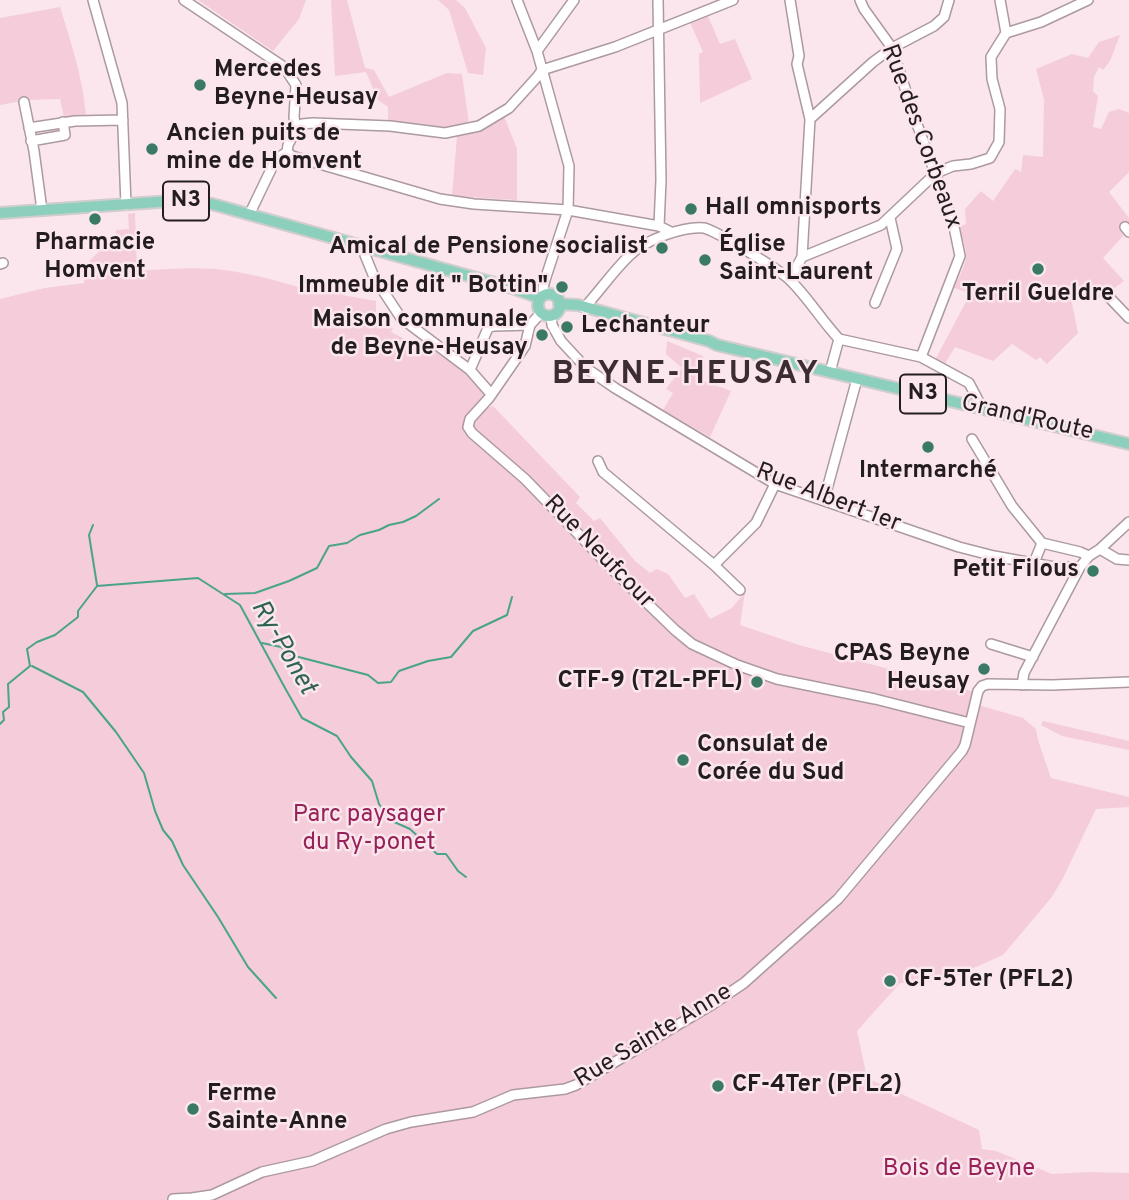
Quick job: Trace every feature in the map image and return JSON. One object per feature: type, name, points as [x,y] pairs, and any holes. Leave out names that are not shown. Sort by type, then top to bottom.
[{"type":"main road","name":"Grand'Route","points":[[0,213],[192,202],[212,204],[366,247],[541,301],[554,297],[559,304],[574,305],[717,345],[1129,444]]},
{"type":"main road","points":[[541,301],[557,312],[559,304]]},
{"type":"street","points":[[93,0],[122,103],[126,205]]},
{"type":"street","points":[[184,0],[284,67],[296,85],[296,130]]},
{"type":"street","points":[[517,0],[537,51],[569,166],[568,210],[541,301]]},
{"type":"street","points":[[537,51],[573,0]]},
{"type":"street","points":[[658,0],[661,180],[659,226]]},
{"type":"street","points":[[250,213],[276,159],[287,152],[296,130],[302,124],[390,126],[445,133],[479,126],[509,108],[542,70],[615,47],[733,0]]},
{"type":"street","points":[[790,0],[799,56],[797,64],[810,119],[802,257],[790,279]]},
{"type":"street","name":"Rue des Corbeaux","points":[[860,0],[892,48],[953,222],[960,256],[921,356]]},
{"type":"street","points":[[1000,0],[1006,33]]},
{"type":"street","points":[[802,257],[881,225],[936,173],[953,166],[990,158],[999,142],[1000,109],[992,79],[991,57],[1006,33],[1041,22],[1068,4],[1088,0]]},
{"type":"street","points":[[810,119],[873,62],[892,48],[934,26],[944,17],[947,2]]},
{"type":"street","points":[[24,102],[42,210]]},
{"type":"street","points":[[29,128],[63,122],[123,120]]},
{"type":"street","points":[[31,141],[65,135],[63,122]]},
{"type":"street","points":[[287,152],[292,156],[440,199],[568,210],[659,226],[671,232]]},
{"type":"street","points":[[875,303],[897,249],[890,218]]},
{"type":"street","points":[[584,308],[630,254],[644,244],[671,232],[703,228],[763,260],[790,279],[839,339],[921,356],[969,383],[978,400],[976,407]]},
{"type":"street","points":[[366,247],[365,254],[374,277],[401,318],[470,370],[491,394]]},
{"type":"street","points":[[1107,295],[1129,318]]},
{"type":"street","name":"Rue Neufcour","points":[[541,301],[525,346],[486,403],[469,420],[468,427],[472,433],[542,495],[618,575],[692,643],[737,666],[777,679],[875,699],[970,723]]},
{"type":"street","name":"Rue Albert 1er","points":[[541,301],[561,341],[586,368],[775,484],[959,547],[1063,568],[1080,567]]},
{"type":"street","points":[[470,370],[490,326],[530,326]]},
{"type":"street","points":[[830,372],[839,339]]},
{"type":"street","points":[[824,500],[857,379]]},
{"type":"street","points":[[972,439],[1012,506],[1042,543],[1089,556]]},
{"type":"street","points":[[598,461],[603,471],[740,590]]},
{"type":"street","points":[[714,565],[756,523],[775,484]]},
{"type":"street","points":[[1129,522],[1080,567],[1024,673],[1022,685],[1129,682]]},
{"type":"street","points":[[1034,563],[1042,543]]},
{"type":"street","points":[[1100,550],[1117,559],[1129,561]]},
{"type":"street","points":[[1063,568],[1073,583]]},
{"type":"street","points":[[991,644],[1033,657]]},
{"type":"street","name":"Rue Sainte Anne","points":[[173,1199],[212,1195],[262,1172],[312,1161],[366,1137],[411,1122],[473,1112],[513,1095],[565,1089],[650,1041],[744,983],[838,899],[962,751],[978,691],[982,686],[1022,685]]},
{"type":"green space","points":[[198,0],[306,0],[299,19],[273,51]]},
{"type":"green space","points":[[331,0],[347,0],[365,68],[374,70],[389,97],[447,73],[462,74],[469,124],[440,129],[388,122],[388,107],[378,100],[366,72],[335,76]]},
{"type":"green space","points":[[438,0],[456,0],[465,8],[486,48],[483,75],[468,73],[449,10]]},
{"type":"green space","points":[[60,7],[79,74],[86,116],[64,117],[60,99],[28,100],[0,105],[0,18]]},
{"type":"green space","points":[[707,14],[720,44],[735,39],[752,79],[700,103],[699,54],[703,52],[690,22]]},
{"type":"green space","points":[[1120,35],[1110,61],[1103,70],[1099,67],[1094,77],[1093,91],[1098,96],[1093,127],[1101,129],[1109,112],[1119,109],[1129,113],[1129,172],[1109,192],[1129,218],[1129,222],[1120,230],[1123,236],[1103,258],[1124,281],[1101,297],[1090,299],[1074,295],[1071,298],[1078,333],[1047,364],[1040,357],[1036,360],[1012,344],[993,361],[955,347],[943,367],[934,362],[969,296],[954,288],[966,258],[959,227],[966,224],[965,209],[981,191],[993,201],[1015,169],[1021,172],[1023,155],[1043,157],[1044,100],[1036,69],[1072,54],[1088,58],[1099,42]]},
{"type":"green space","points":[[504,116],[517,149],[517,200],[452,196],[457,136],[479,131]]},
{"type":"green space","name":"Parc paysager du Ry-ponet","points":[[135,213],[137,271],[219,269],[311,291],[315,282],[345,286],[342,295],[376,301],[376,313],[370,318],[393,328],[391,332],[422,348],[430,343],[465,370],[484,392],[485,409],[493,406],[580,497],[576,503],[594,521],[600,518],[635,561],[650,573],[657,569],[668,574],[685,598],[694,594],[710,619],[732,608],[745,592],[740,625],[799,645],[975,692],[975,704],[1023,718],[1036,729],[1051,778],[1129,797],[1129,807],[1096,809],[1051,898],[1003,955],[944,981],[900,983],[857,1031],[867,1078],[979,1130],[982,1149],[996,1151],[1052,1174],[1129,1173],[1129,1200],[0,1200],[0,299],[45,288],[84,283],[85,272],[81,271],[109,239],[115,238],[116,230],[129,229],[128,214]]},
{"type":"green space","points":[[667,341],[703,356],[705,368],[701,380],[731,391],[710,437],[663,410],[673,393],[666,389],[682,368],[666,354]]},
{"type":"green space","points":[[1043,721],[1129,741],[1129,750],[1062,736],[1041,725]]},
{"type":"waterway","points":[[225,594],[255,593],[289,581],[317,568],[329,546],[347,543],[360,535],[403,522],[439,499]]},
{"type":"waterway","points":[[93,525],[89,535],[97,585]]},
{"type":"waterway","name":"Ry-Ponet","points":[[0,724],[4,720],[3,712],[9,707],[8,684],[30,666],[27,649],[55,635],[78,617],[78,611],[97,586],[198,578],[240,605],[302,718],[337,736],[372,781],[379,804],[392,821],[410,829],[437,854],[446,854],[466,877]]},
{"type":"waterway","points":[[262,643],[281,647],[291,655],[368,675],[378,683],[391,682],[399,671],[428,661],[451,657],[473,631],[507,615],[512,597]]},
{"type":"waterway","points":[[32,666],[83,692],[116,732],[144,773],[163,830],[172,841],[183,865],[248,967],[276,998]]},
{"type":"place","name":"Mercedes Beyne-Heusay","points":[[200,85]]},
{"type":"place","name":"Ancien puits de mine de Homvent","points":[[152,149]]},
{"type":"place","name":"Hall omnisports","points":[[691,209]]},
{"type":"place","name":"Pharmacie Homvent","points":[[95,219]]},
{"type":"place","name":"Amical de Pensione socialist","points":[[662,248]]},
{"type":"place","name":"Église Saint-Laurent","points":[[705,260]]},
{"type":"place","name":"Terril Gueldre","points":[[1038,269]]},
{"type":"place","name":"Immeuble dit \" Bottin\"","points":[[562,287]]},
{"type":"place","name":"Lechanteur","points":[[567,327]]},
{"type":"place","name":"Maison communale de Beyne-Heusay","points":[[542,335]]},
{"type":"place","name":"Intermarché","points":[[928,447]]},
{"type":"place","name":"Petit Filous","points":[[1093,571]]},
{"type":"place","name":"CPAS Beyne Heusay","points":[[984,669]]},
{"type":"place","name":"CTF-9 (T2L-PFL)","points":[[757,682]]},
{"type":"place","name":"Consulat de Corée du Sud","points":[[683,760]]},
{"type":"place","name":"CF-5Ter (PFL2)","points":[[890,981]]},
{"type":"place","name":"CF-4Ter (PFL2)","points":[[718,1086]]},
{"type":"place","name":"Ferme Sainte-Anne","points":[[193,1109]]},
{"type":"district","name":"BEYNE-HEUSAY","points":[[686,377]]},
{"type":"park label","name":"Bois de Beyne","points":[[959,1170]]}]
